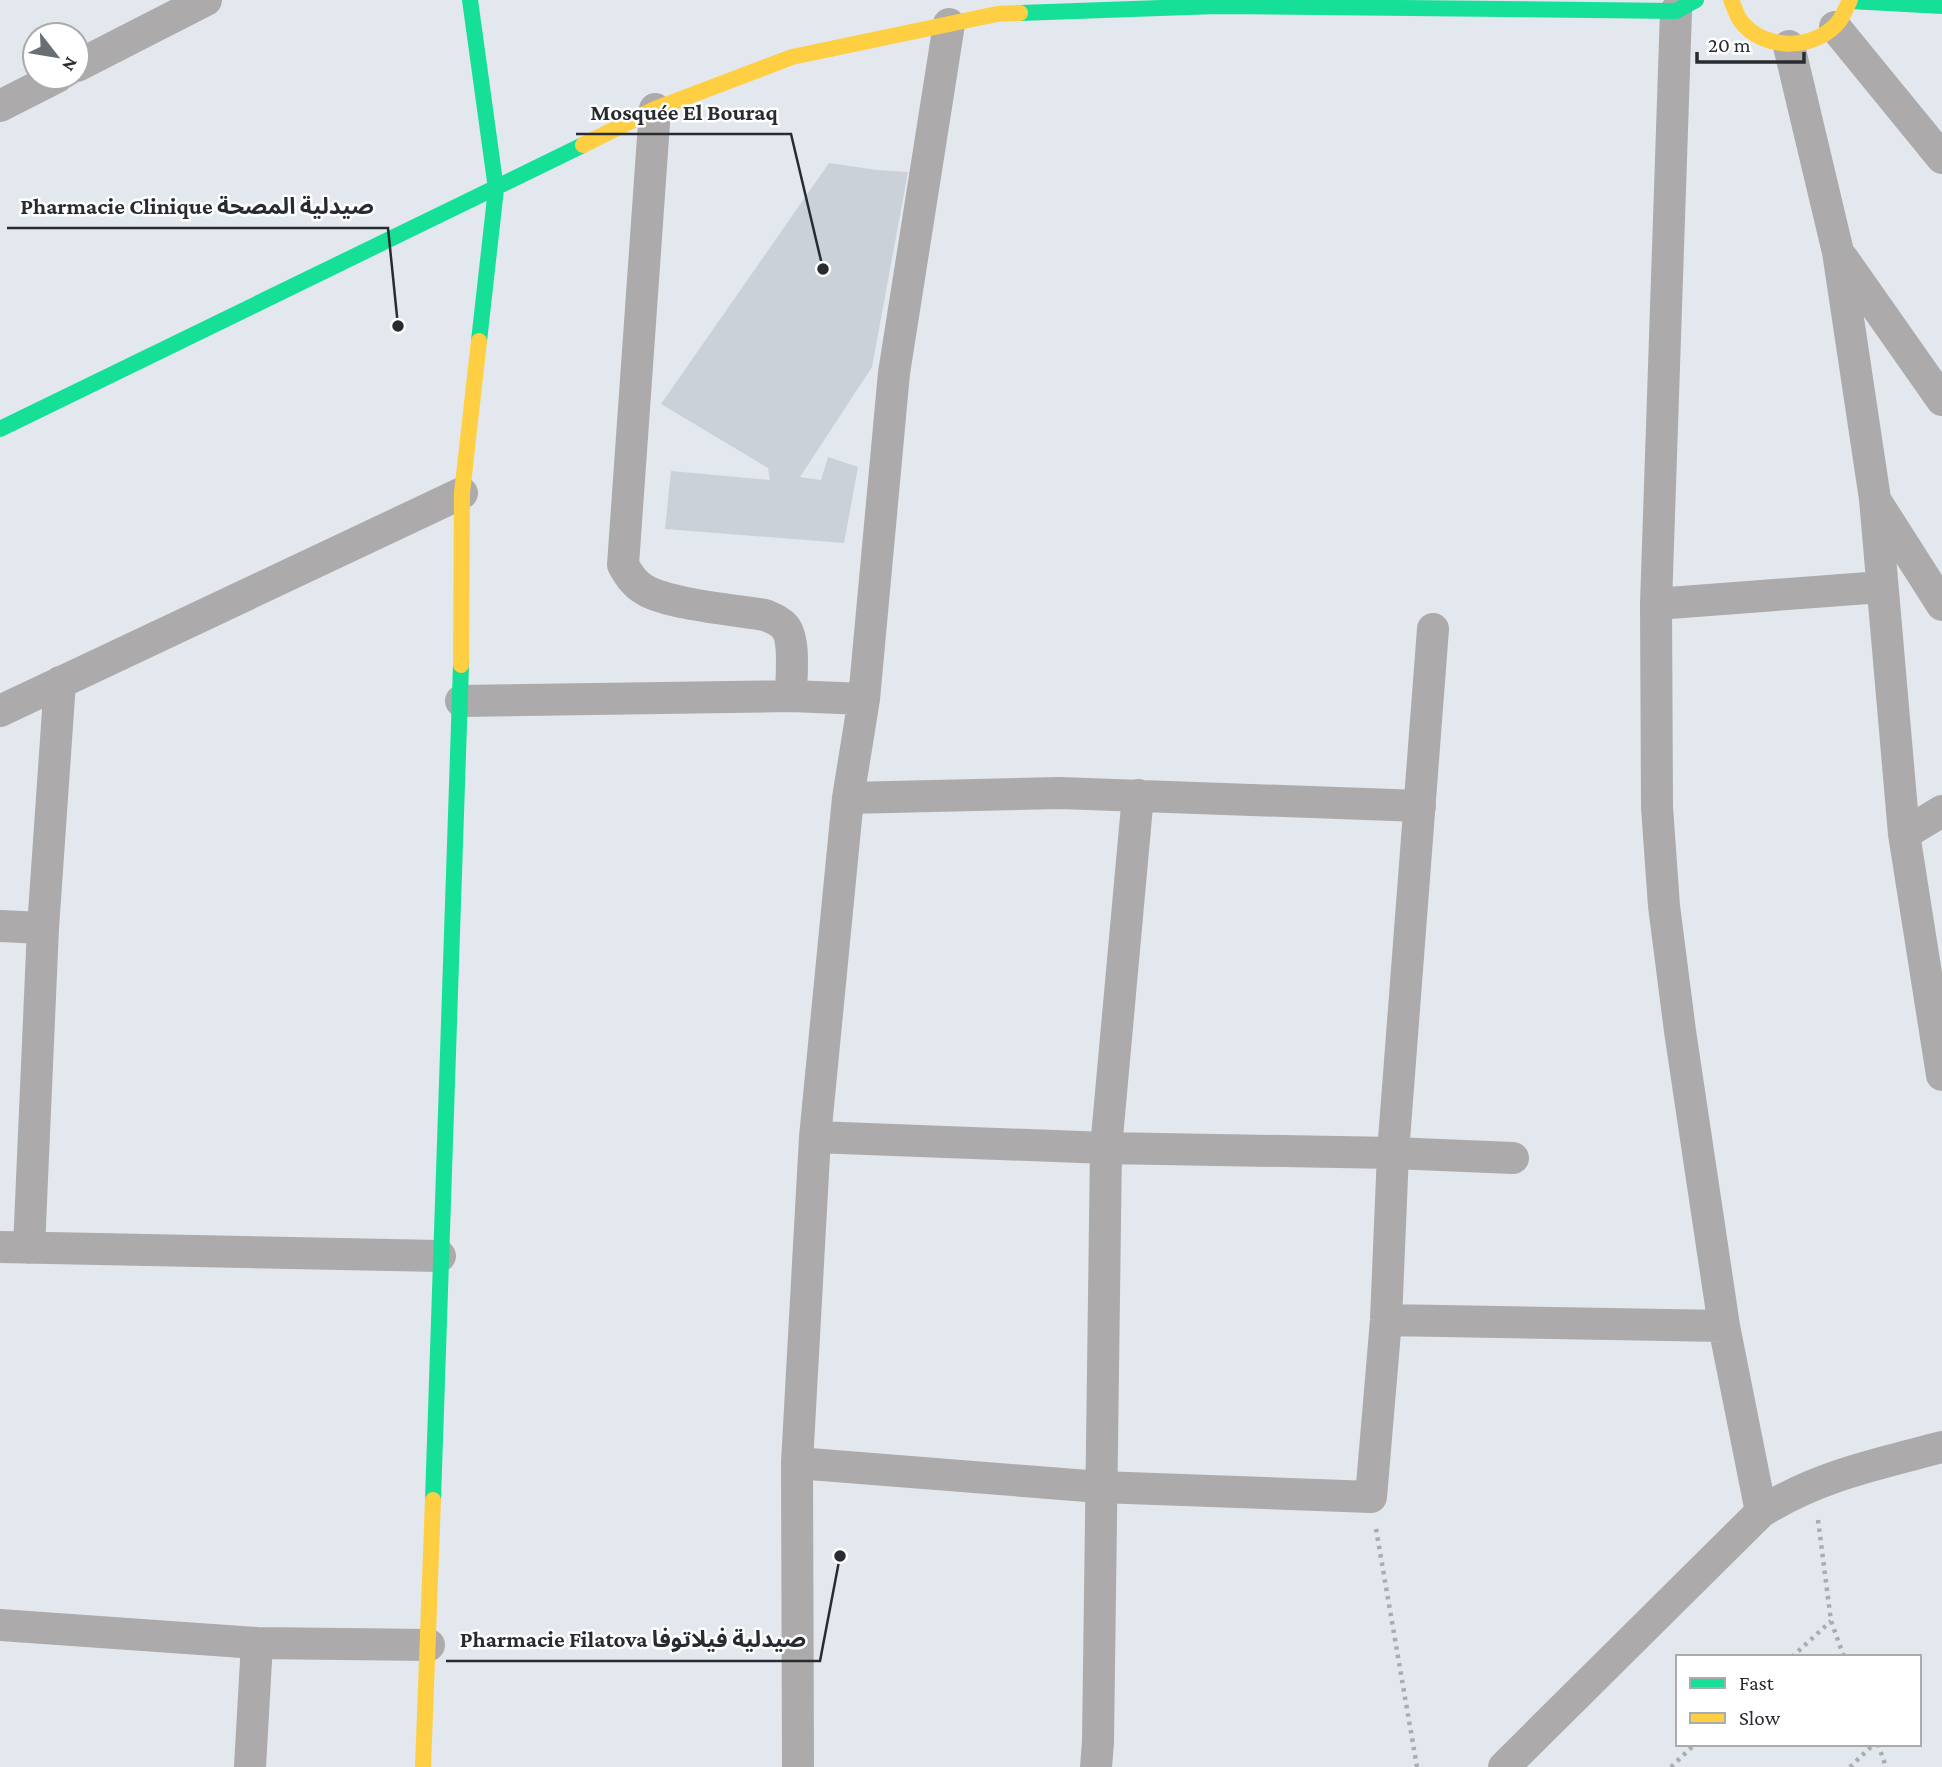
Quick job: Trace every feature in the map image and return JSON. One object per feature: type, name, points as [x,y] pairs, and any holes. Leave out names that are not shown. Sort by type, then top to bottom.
[{"type":"street","points":[[91,59],[206,0]]},
{"type":"street","points":[[423,1767],[461,701],[462,494],[496,188],[470,0]]},
{"type":"street","points":[[1731,0],[1743,23],[1756,35],[1772,43],[1789,46],[1814,41],[1845,10],[1942,6]]},
{"type":"street","points":[[0,429],[655,109],[792,57],[949,24],[997,7],[1686,6],[1656,604],[1657,807],[1664,906],[1724,1326],[1761,1512]]},
{"type":"street","points":[[1845,10],[1942,158]]},
{"type":"street","points":[[798,1767],[797,1463],[815,1137],[848,798],[864,699],[894,373],[949,24]]},
{"type":"street","points":[[1789,46],[1838,252],[1875,499],[1904,834],[1942,1075]]},
{"type":"street","points":[[0,106],[29,91]]},
{"type":"street","points":[[655,109],[623,565],[637,584],[661,597],[765,615],[786,627],[791,638],[791,696]]},
{"type":"street","points":[[1838,252],[1942,400]]},
{"type":"street","points":[[0,711],[462,494]]},
{"type":"street","points":[[1875,499],[1942,605]]},
{"type":"street","points":[[1656,604],[1881,587]]},
{"type":"street","points":[[797,1463],[1100,1487],[1371,1497],[1386,1320],[1393,1153],[1433,629]]},
{"type":"street","points":[[60,682],[43,928],[15,1248],[440,1256]]},
{"type":"street","points":[[461,701],[791,696],[864,699]]},
{"type":"street","points":[[848,798],[1060,793],[1420,806]]},
{"type":"street","points":[[1096,1767],[1105,1148],[1138,795]]},
{"type":"street","points":[[1904,834],[1942,811]]},
{"type":"street","points":[[0,926],[43,928]]},
{"type":"street","points":[[815,1137],[1105,1148],[1513,1158]]},
{"type":"street","points":[[1386,1320],[1724,1326]]},
{"type":"street","points":[[1523,1760],[1761,1512],[1786,1496],[1844,1472],[1942,1447]]},
{"type":"street","points":[[0,1625],[257,1643],[429,1645]]},
{"type":"street","points":[[250,1767],[257,1643]]},
{"type":"path","points":[[1813,1484],[1831,1621],[1843,1655]]},
{"type":"path","points":[[1371,1497],[1417,1767]]},
{"type":"path","points":[[1794,1655],[1831,1621]]},
{"type":"path","points":[[1671,1767],[1693,1746]]},
{"type":"path","points":[[1850,1767],[1874,1746]]},
{"type":"path","points":[[1877,1746],[1886,1767]]},
{"type":"building","points":[[829,163],[908,172],[872,367],[800,477],[821,480],[828,457],[858,467],[844,543],[665,529],[671,471],[770,480],[768,468],[661,404]]},
{"type":"traffic: fast","points":[[470,0],[496,189],[479,341]]},
{"type":"traffic: fast","points":[[1020,13],[1217,6],[1676,11],[1696,0]]},
{"type":"traffic: fast","points":[[1850,1],[1942,6]]},
{"type":"traffic: fast","points":[[0,429],[583,145]]},
{"type":"traffic: fast","points":[[433,1500],[461,665]]},
{"type":"traffic: slow","points":[[1731,0],[1740,20],[1750,30],[1762,38],[1790,44],[1818,38],[1830,30],[1840,20],[1850,0]]},
{"type":"traffic: slow","points":[[583,145],[655,109],[792,57],[997,14],[1020,13]]},
{"type":"traffic: slow","points":[[461,665],[462,493],[479,341]]},
{"type":"traffic: slow","points":[[423,1767],[433,1500]]},
{"type":"place","name":"Mosquée El Bouraq","points":[[823,269]]},
{"type":"place","name":"Pharmacie Clinique صيدلية المصحة","points":[[398,326]]},
{"type":"place","name":"Pharmacie Filatova صيدلية فيلاتوفا","points":[[840,1556]]}]
